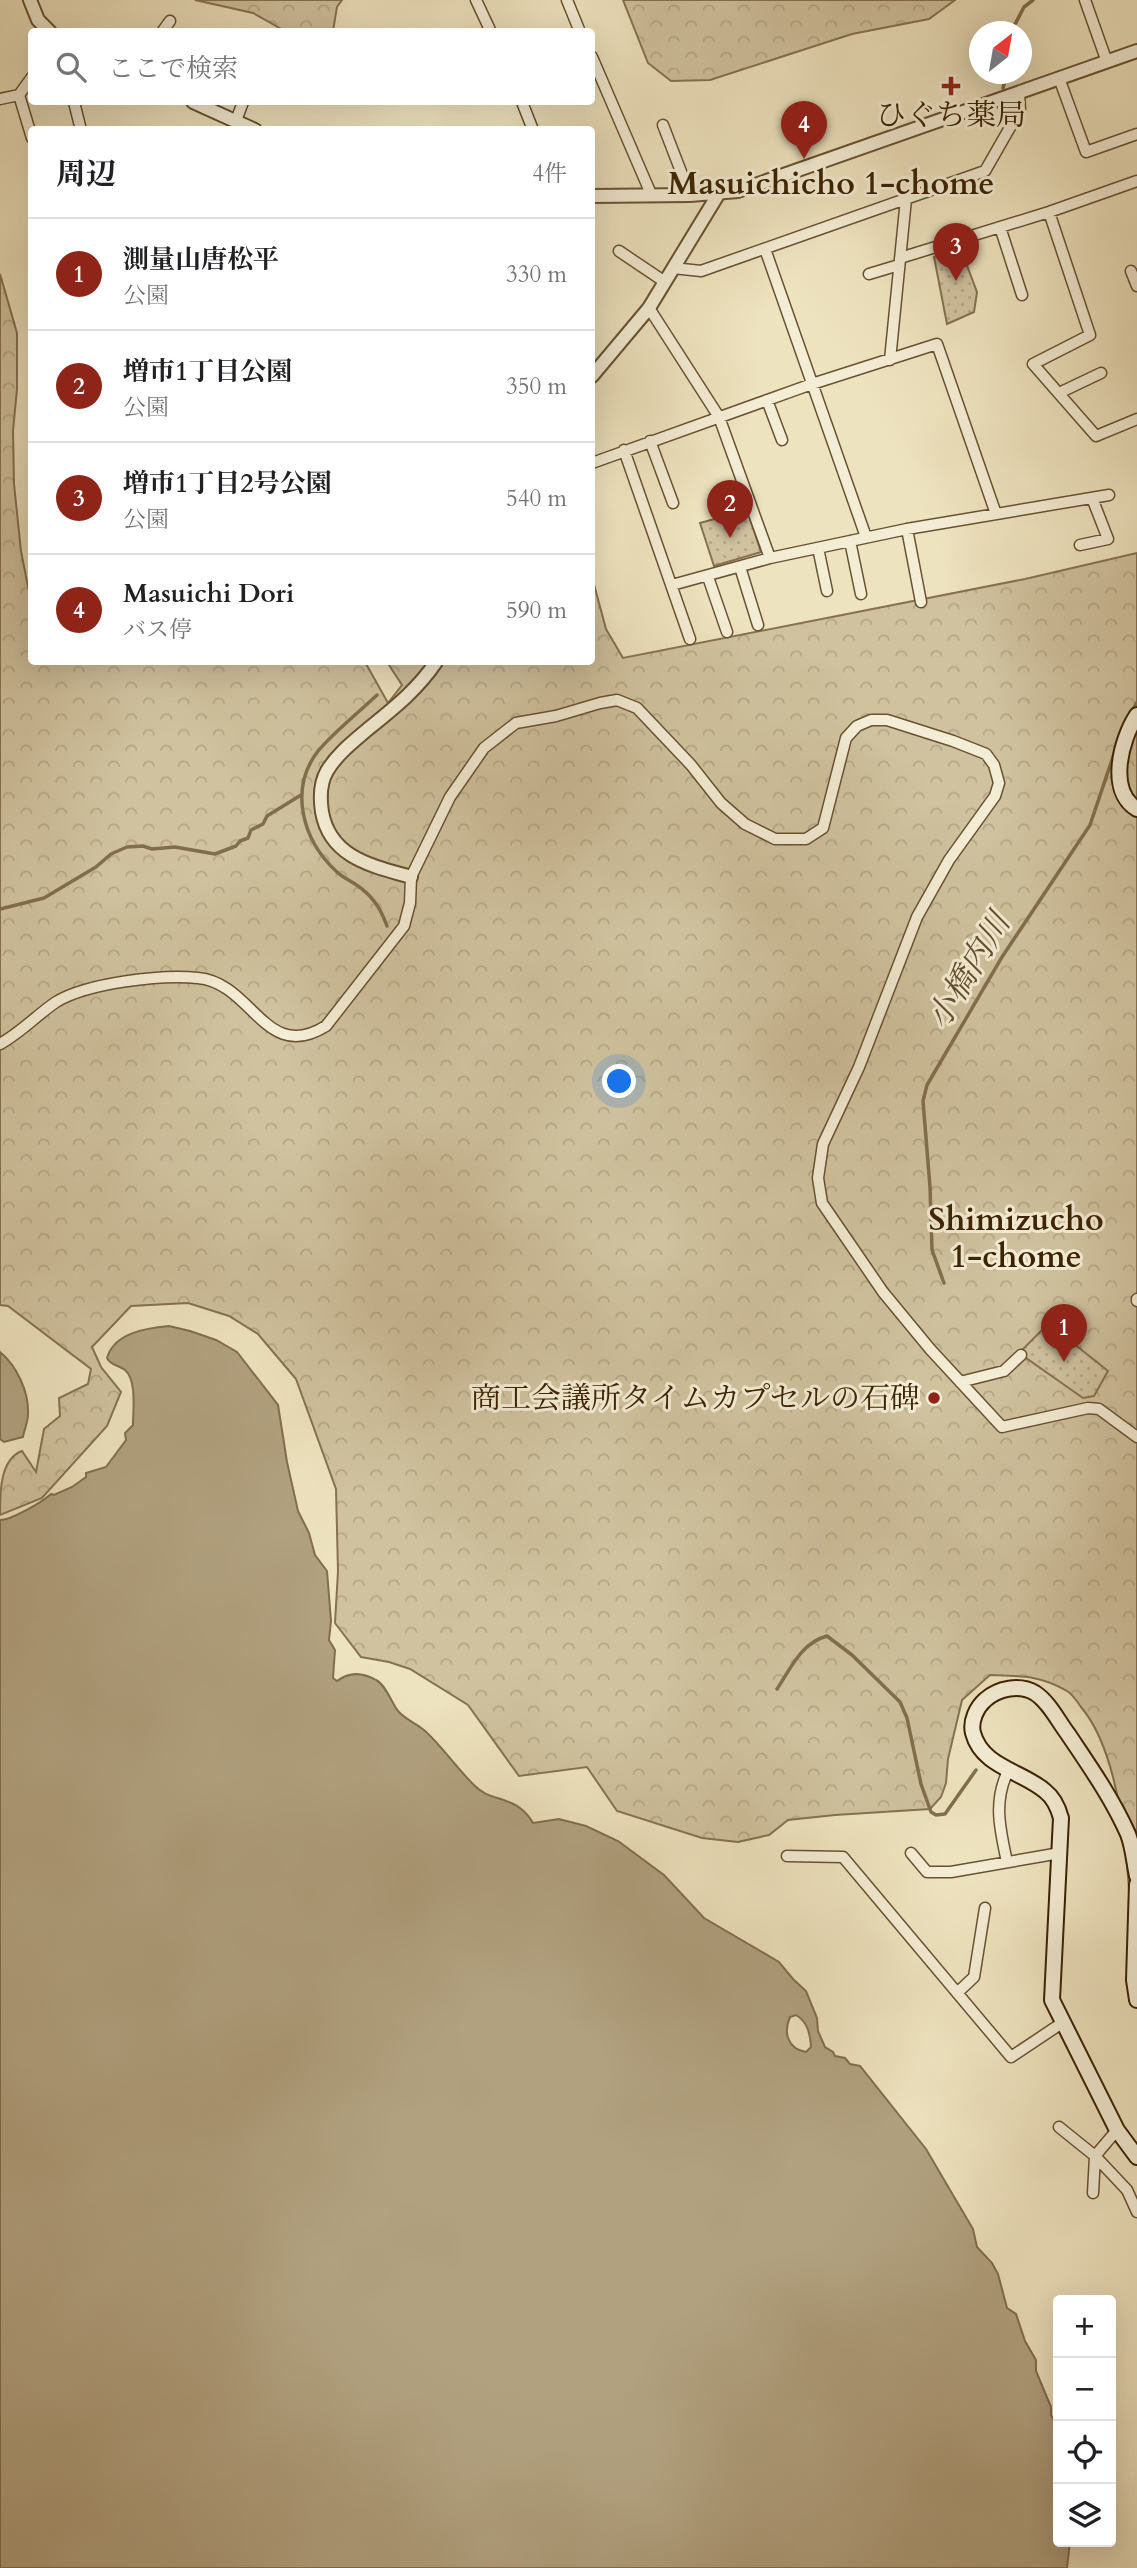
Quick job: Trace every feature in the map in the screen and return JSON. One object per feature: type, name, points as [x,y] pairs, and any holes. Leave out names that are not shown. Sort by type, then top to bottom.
[{"type":"main road","points":[[1137,716],[1127,736],[1120,773],[1120,786],[1124,796],[1137,809]]},
{"type":"main road","points":[[1137,1876],[1129,1838],[1111,1798],[1038,1695],[1026,1689],[1010,1689],[995,1692],[984,1700],[973,1719],[975,1739],[988,1757],[1044,1790],[1057,1804],[1061,1818],[1052,2000],[1117,2130],[1137,2157]]},
{"type":"main road","points":[[1137,1884],[1134,1980],[1137,2000]]},
{"type":"street","points":[[30,0],[38,20],[46,28]]},
{"type":"street","points":[[476,0],[489,28]]},
{"type":"street","points":[[567,0],[578,28]]},
{"type":"street","points":[[1085,0],[1107,62]]},
{"type":"street","points":[[165,28],[170,21]]},
{"type":"street","points":[[595,197],[738,191],[1137,51]]},
{"type":"street","points":[[595,65],[651,194]]},
{"type":"street","points":[[1059,78],[1086,152],[1137,134]]},
{"type":"street","points":[[0,99],[19,95],[28,83]]},
{"type":"street","points":[[673,268],[701,271],[985,171],[1020,110],[1019,93]]},
{"type":"street","points":[[19,95],[28,126]]},
{"type":"street","points":[[75,105],[80,126]]},
{"type":"street","points":[[200,105],[247,126]]},
{"type":"street","points":[[236,121],[242,105]]},
{"type":"street","points":[[523,105],[531,126]]},
{"type":"street","points":[[663,125],[690,195]]},
{"type":"street","points":[[869,274],[900,261],[1136,183]]},
{"type":"street","points":[[595,372],[649,308],[719,193]]},
{"type":"street","points":[[890,360],[906,199]]},
{"type":"street","points":[[1049,212],[1090,335],[1033,364],[1096,436],[1137,419]]},
{"type":"street","points":[[1000,227],[1022,295]]},
{"type":"street","points":[[765,249],[866,537]]},
{"type":"street","points":[[619,251],[665,282]]},
{"type":"street","points":[[1131,271],[1137,286]]},
{"type":"street","points":[[649,308],[719,417],[770,558]]},
{"type":"street","points":[[595,462],[812,384],[937,344],[996,514]]},
{"type":"street","points":[[1059,393],[1101,373]]},
{"type":"street","points":[[767,400],[782,440]]},
{"type":"street","points":[[650,441],[673,503]]},
{"type":"street","points":[[624,450],[690,639]]},
{"type":"street","points":[[672,585],[770,558],[866,537],[1109,495]]},
{"type":"street","points":[[1080,545],[1108,539],[1092,498]]},
{"type":"street","points":[[907,529],[921,602]]},
{"type":"street","points":[[850,541],[861,594]]},
{"type":"street","points":[[818,548],[827,591]]},
{"type":"street","points":[[740,567],[758,625]]},
{"type":"street","points":[[708,577],[727,632]]},
{"type":"street","points":[[411,877],[365,864],[347,855],[335,843],[324,821],[321,789],[327,771],[345,748],[416,689],[434,665]]},
{"type":"street","points":[[0,1044],[58,1001],[88,989],[125,982],[179,978],[218,982],[280,1033],[294,1038],[311,1035],[326,1026],[404,926],[410,903],[411,877],[450,797],[484,748],[516,723],[617,700],[637,708],[691,765],[721,803],[745,824],[775,839],[806,839],[822,828],[846,738],[857,726],[871,720],[887,720],[953,741],[986,754],[994,765],[999,783],[995,796],[949,860],[917,917],[859,1068],[823,1144],[818,1178],[822,1203],[847,1244],[883,1293],[1002,1427],[1088,1408],[1099,1409],[1137,1437]]},
{"type":"street","points":[[960,1382],[1003,1371],[1021,1355]]},
{"type":"street","points":[[1007,1862],[998,1822],[1000,1787],[1008,1771]]},
{"type":"street","points":[[911,1853],[927,1872],[951,1872],[1060,1853]]},
{"type":"street","points":[[787,1856],[857,1855]]},
{"type":"street","points":[[843,1857],[1010,2057],[1062,2023]]},
{"type":"street","points":[[957,1993],[974,1977],[985,1908]]},
{"type":"street","points":[[1059,2127],[1095,2156],[1127,2190],[1137,2212]]},
{"type":"street","points":[[1093,2193],[1095,2156],[1117,2130]]},
{"type":"green space","points":[[195,0],[342,0],[337,7],[334,28],[280,28],[253,13]]},
{"type":"green space","points":[[623,0],[955,0],[929,19],[852,34],[710,80],[671,81],[648,63]]},
{"type":"green space","points":[[960,247],[977,292],[974,312],[947,324],[934,257]]},
{"type":"green space","points":[[0,274],[17,333],[14,484],[21,551],[28,587],[28,665],[367,665],[388,703],[402,685],[389,665],[595,665],[595,588],[606,629],[623,658],[1025,579],[1137,553],[1137,1967],[1133,1954],[1127,1860],[1108,1758],[1096,1730],[1067,1691],[1030,1677],[990,1675],[962,1700],[948,1759],[946,1783],[941,1797],[930,1809],[788,1820],[769,1835],[738,1842],[702,1838],[617,1811],[587,1767],[519,1776],[468,1705],[410,1669],[361,1657],[335,1623],[338,1571],[336,1489],[296,1379],[258,1334],[229,1316],[188,1303],[131,1306],[92,1347],[101,1367],[121,1392],[107,1426],[42,1498],[0,1515],[3,1477],[9,1461],[22,1451],[36,1472],[44,1429],[60,1416],[59,1398],[88,1384],[91,1369],[8,1306],[0,1305]]},
{"type":"green space","points":[[747,510],[761,552],[714,566],[700,523]]},
{"type":"green space","points":[[1044,1328],[1054,1328],[1108,1371],[1094,1396],[1083,1398],[1019,1353]]},
{"type":"shaded area","points":[[169,1326],[216,1340],[237,1352],[278,1405],[298,1511],[309,1533],[315,1555],[327,1571],[331,1621],[329,1640],[335,1650],[333,1678],[337,1681],[356,1674],[380,1682],[398,1711],[424,1730],[481,1791],[519,1807],[533,1823],[559,1819],[586,1826],[618,1841],[664,1875],[704,1918],[779,1962],[806,1991],[825,2047],[835,2056],[860,2066],[926,2149],[973,2229],[977,2247],[998,2274],[1007,2308],[1016,2314],[1025,2341],[1036,2360],[1036,2371],[1053,2418],[1053,2547],[1069,2547],[1067,2568],[0,2568],[0,1520],[26,1510],[51,1494],[72,1487],[86,1477],[86,1473],[106,1467],[126,1440],[125,1433],[133,1425],[134,1404],[129,1375],[107,1358],[116,1343],[141,1330]],"holes":[[[796,2015],[806,2025],[811,2047],[806,2052],[795,2048],[787,2034],[790,2017]]]},
{"type":"shaded area","points":[[0,1352],[17,1372],[28,1406],[23,1437],[4,1442],[0,1439]]},
{"type":"waterway","points":[[1017,21],[1024,7],[1033,0]]},
{"type":"waterway","points":[[1003,88],[1004,84]]},
{"type":"waterway","points":[[377,695],[318,751],[309,766],[302,798],[308,830],[315,846],[337,872],[371,897],[387,926]]},
{"type":"waterway","name":"小橋内川","points":[[1130,715],[1137,702]]},
{"type":"waterway","name":"小橋内川","points":[[944,1283],[932,1250],[923,1101],[927,1085],[1002,957],[1090,825],[1116,748]]},
{"type":"waterway","points":[[0,909],[44,898],[96,867],[111,854],[127,847],[175,847],[215,854],[248,838],[251,830],[263,824],[267,816],[301,795]]},
{"type":"waterway","points":[[777,1689],[803,1650],[827,1636],[852,1655],[900,1702],[907,1718],[921,1784],[931,1812],[936,1815],[945,1814],[976,1770]]},
{"type":"place","name":"ひぐち薬局","points":[[951,86]]},
{"type":"place","name":"Masuichi Dori","points":[[804,159]]},
{"type":"place","name":"増市1丁目2号公園","points":[[956,281]]},
{"type":"place","name":"増市1丁目公園","points":[[730,538]]},
{"type":"place","name":"測量山唐松平","points":[[1064,1362]]},
{"type":"place","name":"商工会議所タイムカプセルの石碑","points":[[934,1398]]},
{"type":"district","name":"Masuichicho 1-chome","points":[[831,184]]},
{"type":"district","name":"Shimizucho 1-chome","points":[[1016,1238]]}]
